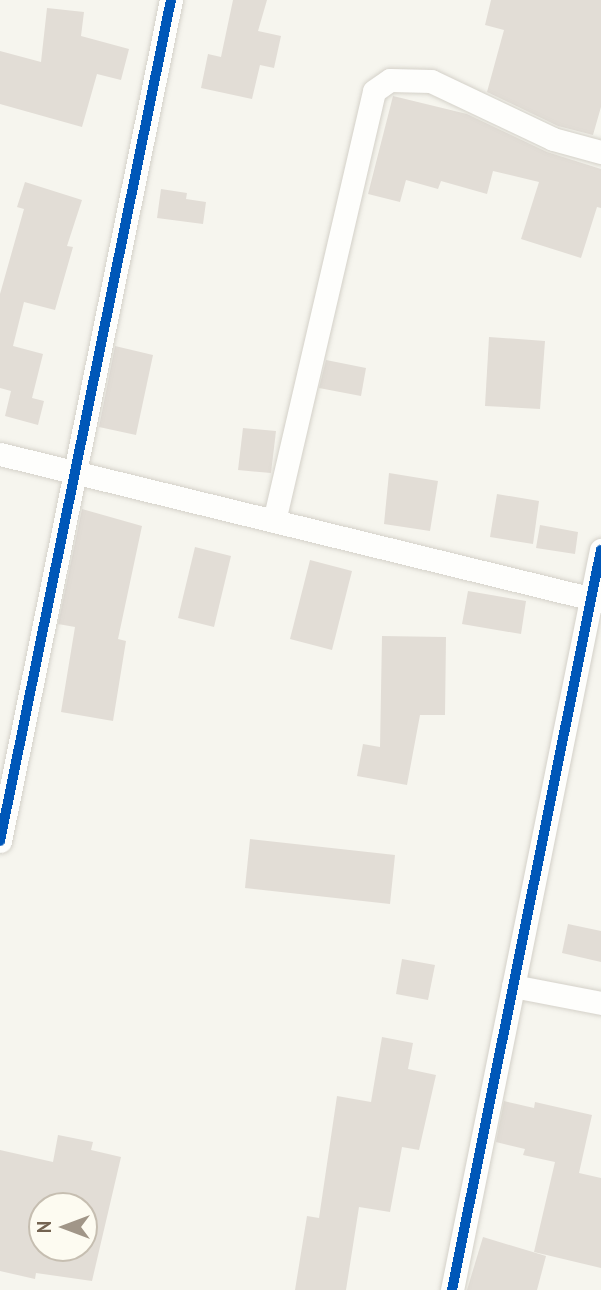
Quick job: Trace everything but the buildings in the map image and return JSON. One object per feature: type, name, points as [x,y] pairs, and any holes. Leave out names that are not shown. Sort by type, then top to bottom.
[{"type":"street","points":[[0,841],[171,0]]},
{"type":"street","points":[[274,521],[374,91],[399,79],[431,81],[553,139],[601,152]]},
{"type":"street","points":[[0,454],[597,600]]},
{"type":"street","points":[[452,1290],[513,986],[597,600],[601,550]]},
{"type":"street","points":[[513,986],[601,1003]]},
{"type":"cycle path","points":[[0,841],[171,0]]},
{"type":"cycle path","points":[[452,1290],[601,550]]}]
